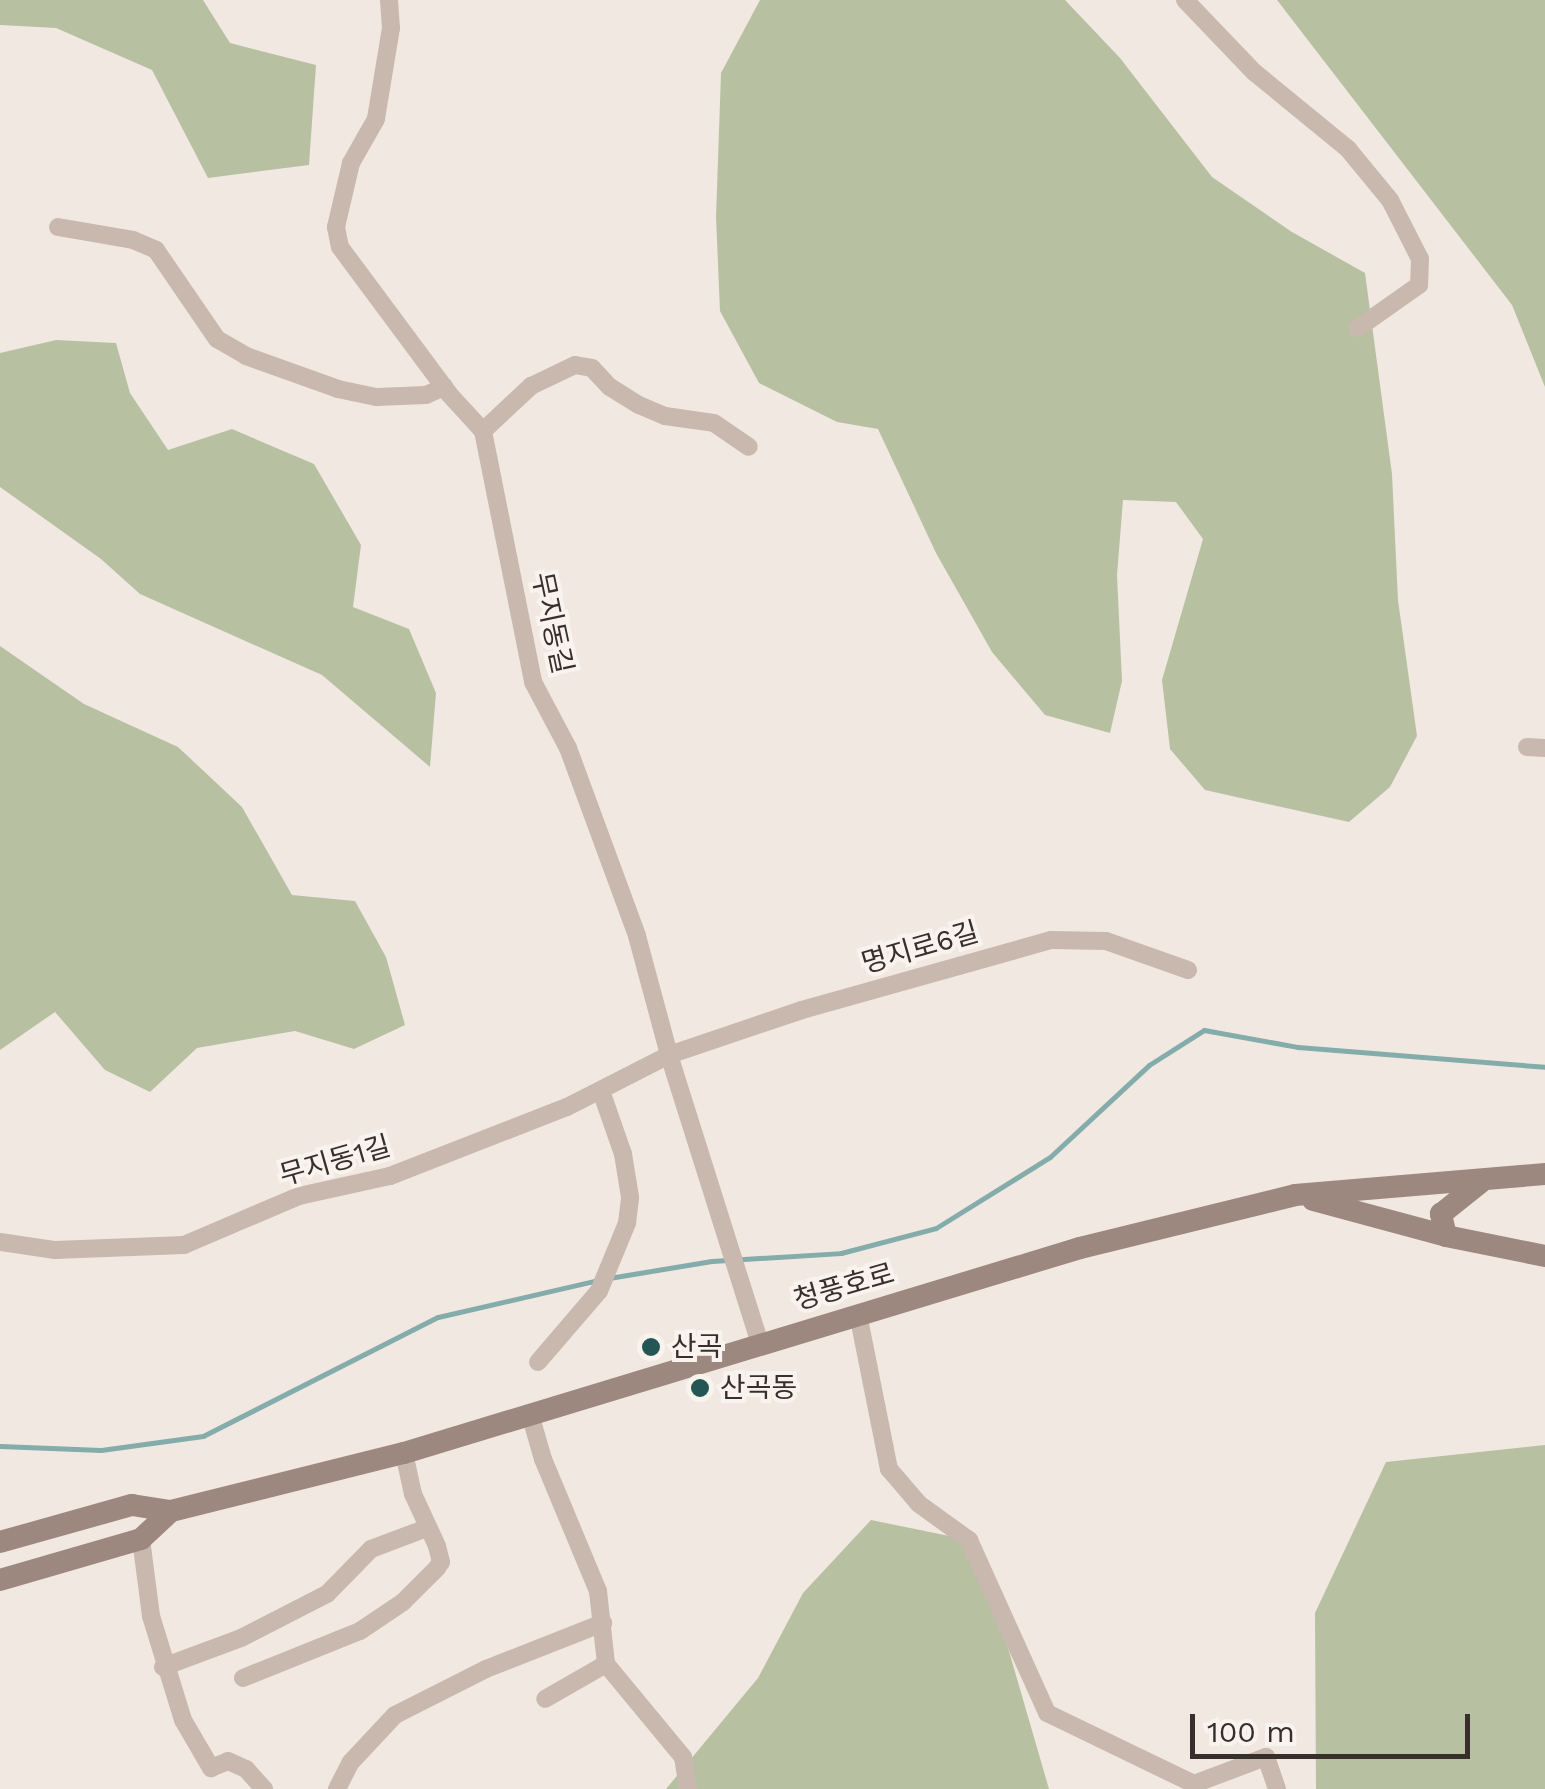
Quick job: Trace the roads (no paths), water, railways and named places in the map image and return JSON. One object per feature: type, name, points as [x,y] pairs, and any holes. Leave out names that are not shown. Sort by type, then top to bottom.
[{"type":"main road","name":"청풍호로","points":[[0,1542],[132,1505],[171,1512],[404,1453],[1080,1248],[1295,1196],[1545,1174]]},
{"type":"main road","points":[[1446,1236],[1441,1214],[1484,1180]]},
{"type":"main road","points":[[1295,1196],[1446,1236],[1545,1256]]},
{"type":"main road","name":"청풍호로","points":[[0,1580],[142,1539],[171,1512]]},
{"type":"street","points":[[389,0],[391,28],[376,119],[351,163],[336,226],[340,247],[444,387],[483,431],[531,386],[574,364],[592,368],[610,386],[639,404],[665,416],[714,423],[749,447]]},
{"type":"street","points":[[1185,0],[1254,72],[1348,149],[1390,200],[1420,259],[1419,284],[1358,328]]},
{"type":"street","points":[[58,227],[134,240],[156,250],[217,339],[246,356],[377,397],[426,395],[444,387]]},
{"type":"street","name":"무지동길","points":[[483,431],[533,682],[568,748],[637,936],[726,1245],[760,1343]]},
{"type":"street","name":"명지로6길","points":[[669,1055],[802,1010],[1050,940],[1106,941],[1188,970]]},
{"type":"street","name":"무지동1길","points":[[0,1242],[56,1250],[184,1244],[299,1196],[390,1176],[602,1091],[669,1055]]},
{"type":"street","points":[[538,1362],[599,1291],[627,1223],[630,1197],[623,1154],[602,1091]]},
{"type":"street","points":[[858,1314],[889,1469],[919,1504],[969,1540],[1048,1713],[1194,1784],[1266,1757],[1276,1789]]},
{"type":"street","points":[[530,1414],[543,1460],[598,1590],[606,1664],[683,1757],[688,1789]]},
{"type":"street","points":[[242,1678],[348,1637],[402,1602],[441,1562],[404,1453]]},
{"type":"street","points":[[163,1667],[241,1638],[328,1594],[371,1549],[427,1528]]},
{"type":"street","points":[[142,1539],[150,1616],[163,1667],[183,1720],[211,1768],[228,1761],[246,1768],[264,1789]]},
{"type":"street","points":[[338,1789],[351,1762],[395,1715],[486,1669],[604,1623]]},
{"type":"street","points":[[545,1698],[606,1664]]},
{"type":"waterway","points":[[609,1278],[712,1261],[841,1253],[936,1228],[1050,1157],[1149,1065],[1204,1030],[1298,1047],[1545,1067]]},
{"type":"waterway","points":[[0,1446],[101,1450],[203,1436],[438,1317],[598,1280]]},
{"type":"place","name":"산곡","points":[[651,1347]]},
{"type":"place","name":"산곡동","points":[[700,1388]]}]
